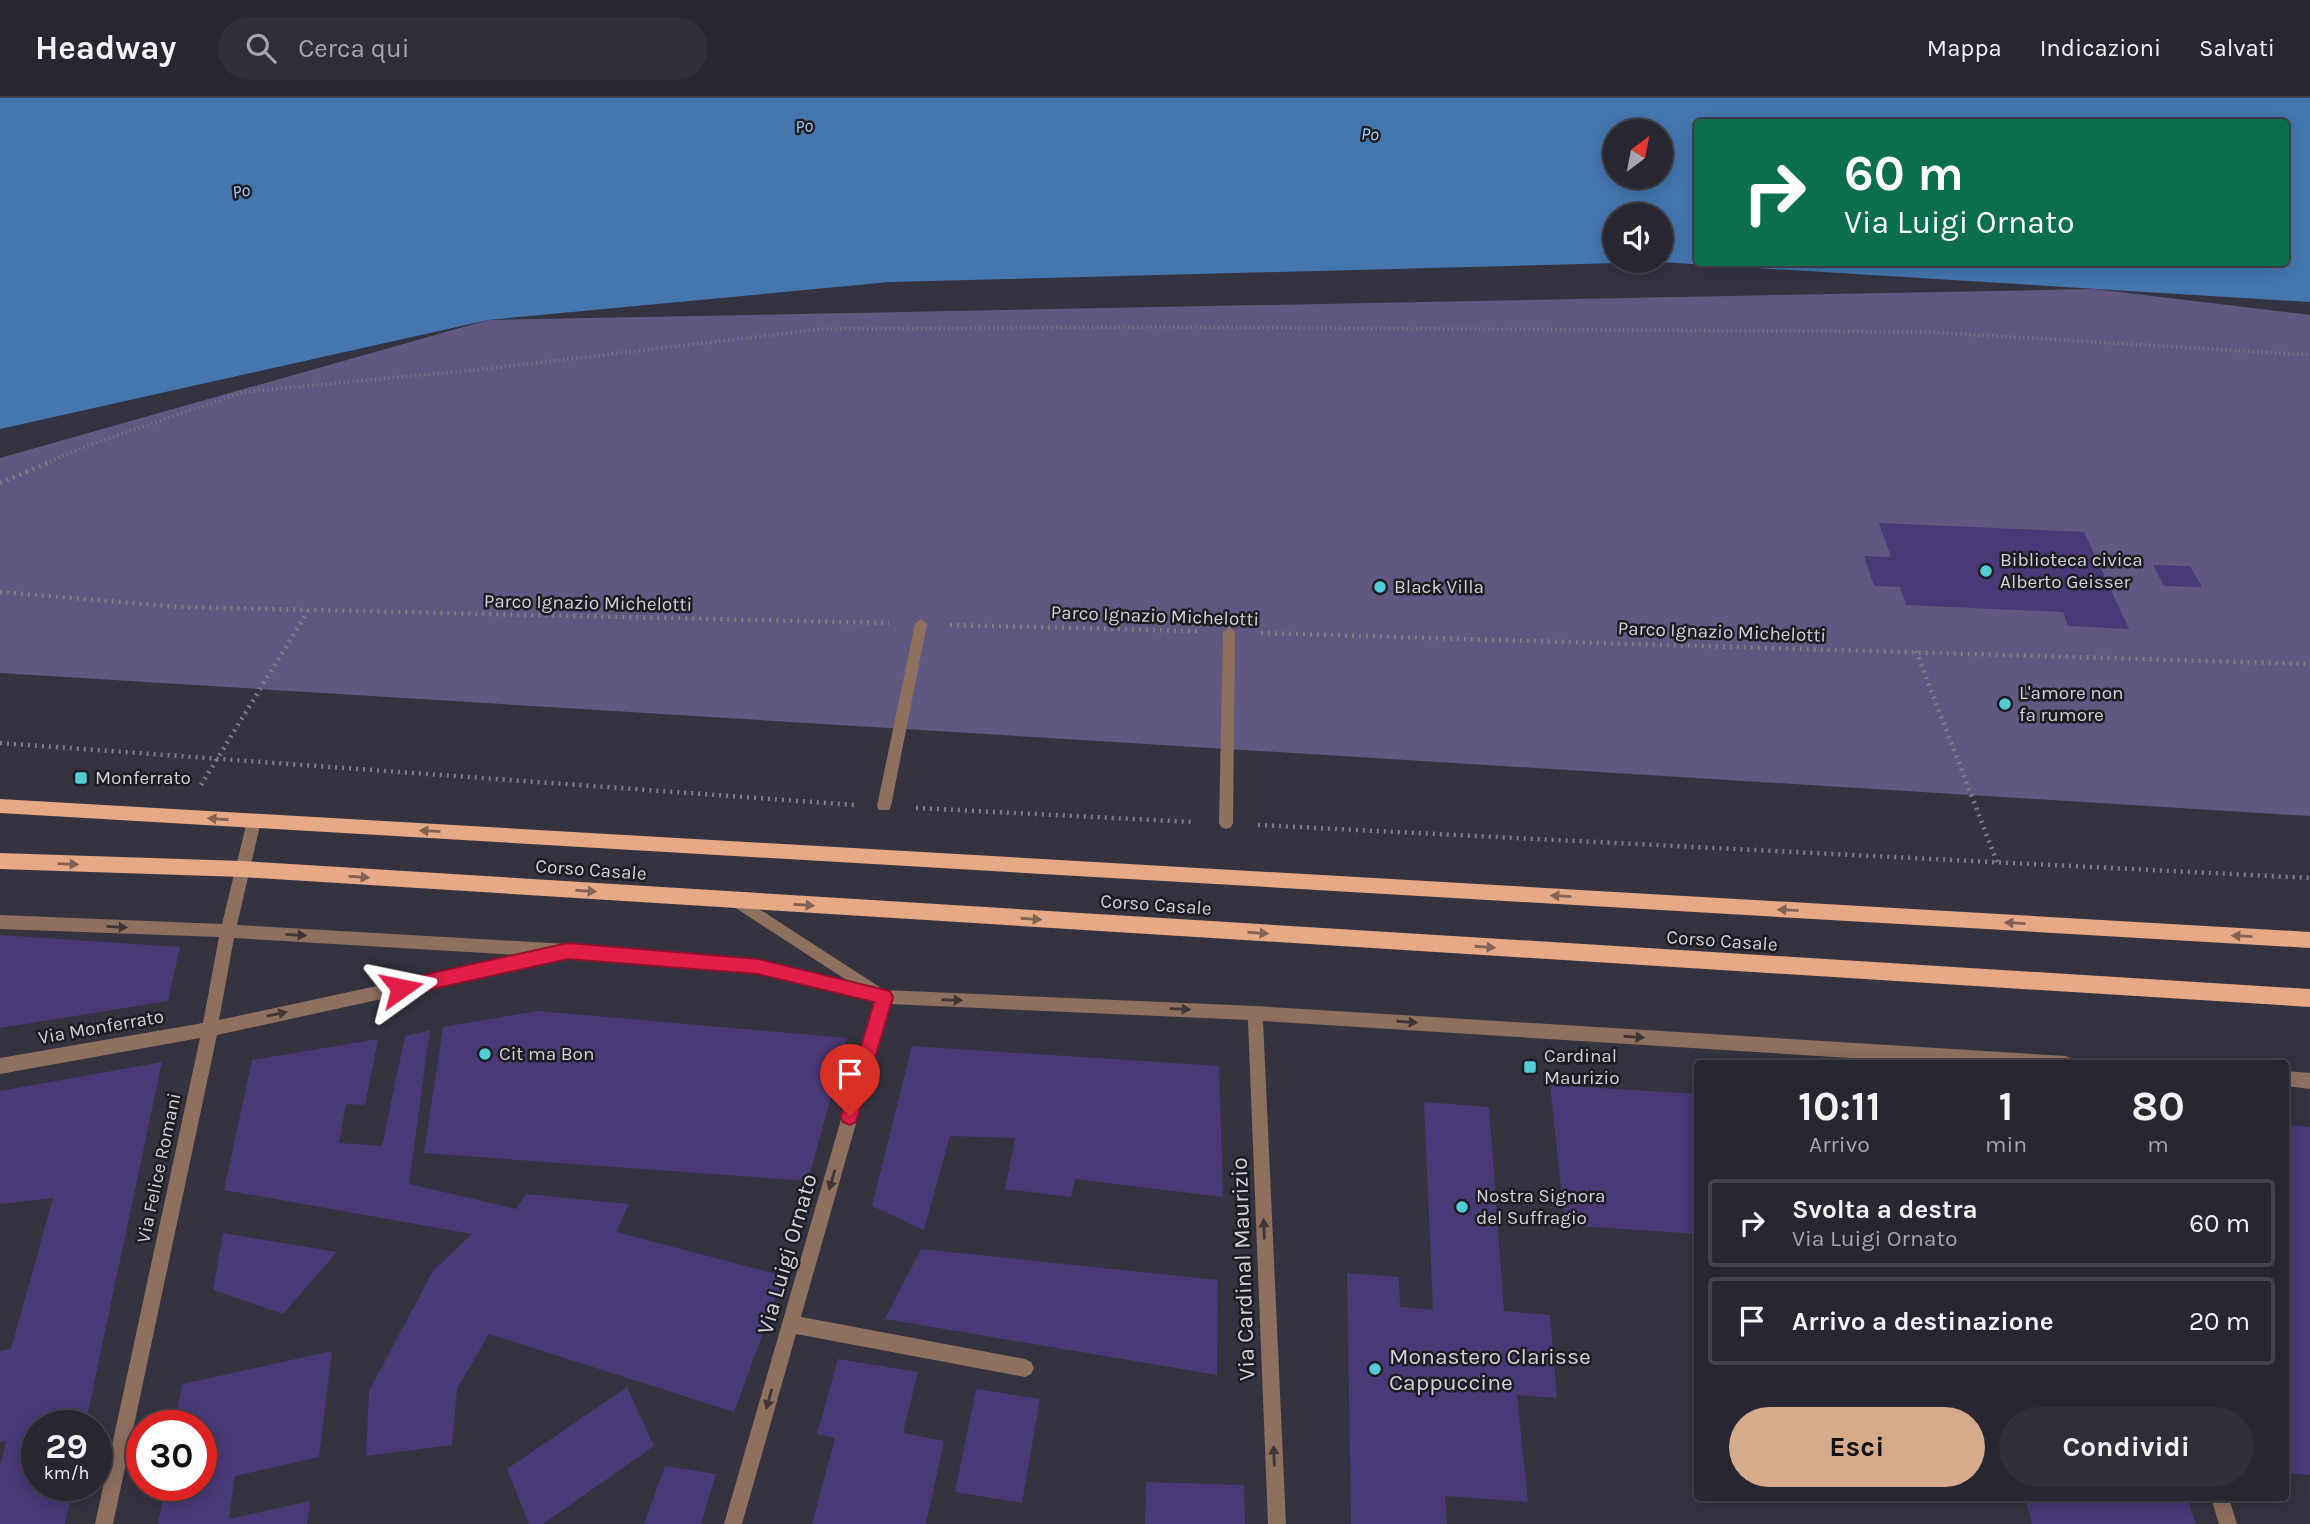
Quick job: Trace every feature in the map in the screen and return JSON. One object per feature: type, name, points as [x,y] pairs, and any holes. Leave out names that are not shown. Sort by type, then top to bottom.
[{"type":"main road","name":"Corso Casale","points":[[0,806],[2310,940]]},
{"type":"main road","name":"Corso Casale","points":[[0,861],[242,869],[2310,998]]},
{"type":"street","points":[[884,806],[921,624]]},
{"type":"street","points":[[1226,824],[1229,632]]},
{"type":"street","name":"Via Felice Romani","points":[[104,1524],[210,1029],[228,931],[254,821]]},
{"type":"street","points":[[736,901],[884,997]]},
{"type":"street","points":[[0,922],[228,931],[568,951],[758,967],[884,997],[1255,1013],[2003,1060]]},
{"type":"street","points":[[210,1029],[568,951]]},
{"type":"street","name":"Via Luigi Ornato","points":[[733,1524],[884,997]]},
{"type":"street","name":"Via Cardinal Maurizio","points":[[1255,1013],[1277,1524]]},
{"type":"street","name":"Via Monferrato","points":[[0,1066],[210,1029]]},
{"type":"street","points":[[2289,1079],[2310,1081]]},
{"type":"street","points":[[791,1324],[1025,1368]]},
{"type":"street","points":[[2221,1501],[2228,1524]]},
{"type":"path","points":[[0,483],[89,445],[244,392],[484,369],[823,329],[1160,327],[1929,332],[2310,355]]},
{"type":"path","name":"Parco Ignazio Michelotti","points":[[0,592],[179,607],[1229,632],[2310,664]]},
{"type":"path","points":[[0,743],[216,759],[309,610]]},
{"type":"path","points":[[1916,651],[1997,862]]},
{"type":"shaded area","points":[[2094,289],[2310,315],[2310,816],[0,673],[0,458],[488,320]]},
{"type":"water","name":"Po","points":[[0,98],[2310,98],[2310,302],[1725,266],[2289,266],[2289,119],[1694,119],[1694,264],[1673,263],[1673,203],[1603,203],[1603,263],[890,282],[488,320],[0,429]]},
{"type":"building","name":"Biblioteca civica Alberto Geisser","points":[[1879,523],[2084,532],[2129,629],[2068,626],[2063,612],[1906,605],[1900,587],[1874,586],[1864,556],[1891,557]]},
{"type":"building","points":[[2153,565],[2190,566],[2202,587],[2164,586]]},
{"type":"building","points":[[0,935],[180,947],[168,1001],[0,1028]]},
{"type":"building","points":[[538,1011],[847,1038],[808,1181],[424,1153],[443,1027]]},
{"type":"building","points":[[430,1030],[409,1184],[516,1209],[526,1194],[629,1204],[616,1232],[784,1276],[734,1412],[489,1334],[457,1389],[452,1445],[366,1456],[369,1391],[433,1271],[472,1234],[224,1190],[252,1060],[378,1039],[365,1105],[346,1104],[339,1143],[382,1146],[405,1036]]},
{"type":"building","points":[[912,1046],[1219,1066],[1223,1197],[1075,1179],[1071,1197],[1005,1189],[1015,1138],[950,1136],[924,1230],[872,1206]]},
{"type":"building","points":[[162,1062],[88,1410],[21,1410],[21,1501],[70,1501],[65,1524],[0,1524],[0,1466],[6,1441],[0,1442],[0,1351],[11,1349],[53,1198],[0,1204],[0,1091]]},
{"type":"building","points":[[1550,1085],[1694,1094],[1694,1234],[1565,1225]]},
{"type":"building","points":[[1424,1102],[1489,1107],[1504,1311],[1550,1315],[1557,1398],[1517,1395],[1528,1502],[1445,1496],[1447,1524],[1351,1524],[1347,1273],[1399,1277],[1400,1307],[1433,1310]]},
{"type":"building","points":[[2289,1125],[2310,1127],[2310,1475],[2289,1473]]},
{"type":"building","points":[[223,1233],[337,1252],[283,1314],[213,1290]]},
{"type":"building","points":[[921,1249],[1218,1280],[1217,1375],[885,1319]]},
{"type":"building","points":[[332,1351],[319,1457],[235,1476],[229,1519],[310,1501],[307,1524],[158,1524],[162,1501],[217,1501],[217,1410],[178,1410],[182,1384]]},
{"type":"building","points":[[838,1359],[918,1372],[903,1433],[944,1441],[926,1524],[812,1524],[835,1438],[817,1434]]},
{"type":"building","points":[[627,1387],[654,1446],[543,1524],[529,1524],[507,1469]]},
{"type":"building","points":[[976,1389],[1040,1399],[1022,1503],[955,1492]]},
{"type":"building","points":[[665,1466],[716,1474],[701,1524],[644,1524]]},
{"type":"building","points":[[1146,1482],[1244,1485],[1245,1524],[1145,1524]]},
{"type":"building","points":[[2026,1501],[2188,1501],[2196,1524],[2032,1524]]},
{"type":"place","name":"Biblioteca civica Alberto Geisser","points":[[1986,571]]},
{"type":"place","name":"Black Villa","points":[[1380,587]]},
{"type":"place","name":"L'amore non fa rumore","points":[[2005,704]]},
{"type":"place","name":"Monferrato","points":[[81,778]]},
{"type":"place","name":"Cit ma Bon","points":[[485,1054]]},
{"type":"place","name":"Cardinal Maurizio","points":[[1530,1067]]},
{"type":"place","name":"Nostra Signora del Suffragio","points":[[1462,1207]]},
{"type":"place","name":"Monastero Clarisse Cappuccine","points":[[1375,1369]]},
{"type":"route","points":[[401,988],[568,951],[769,968],[884,997],[850,1116]]}]
